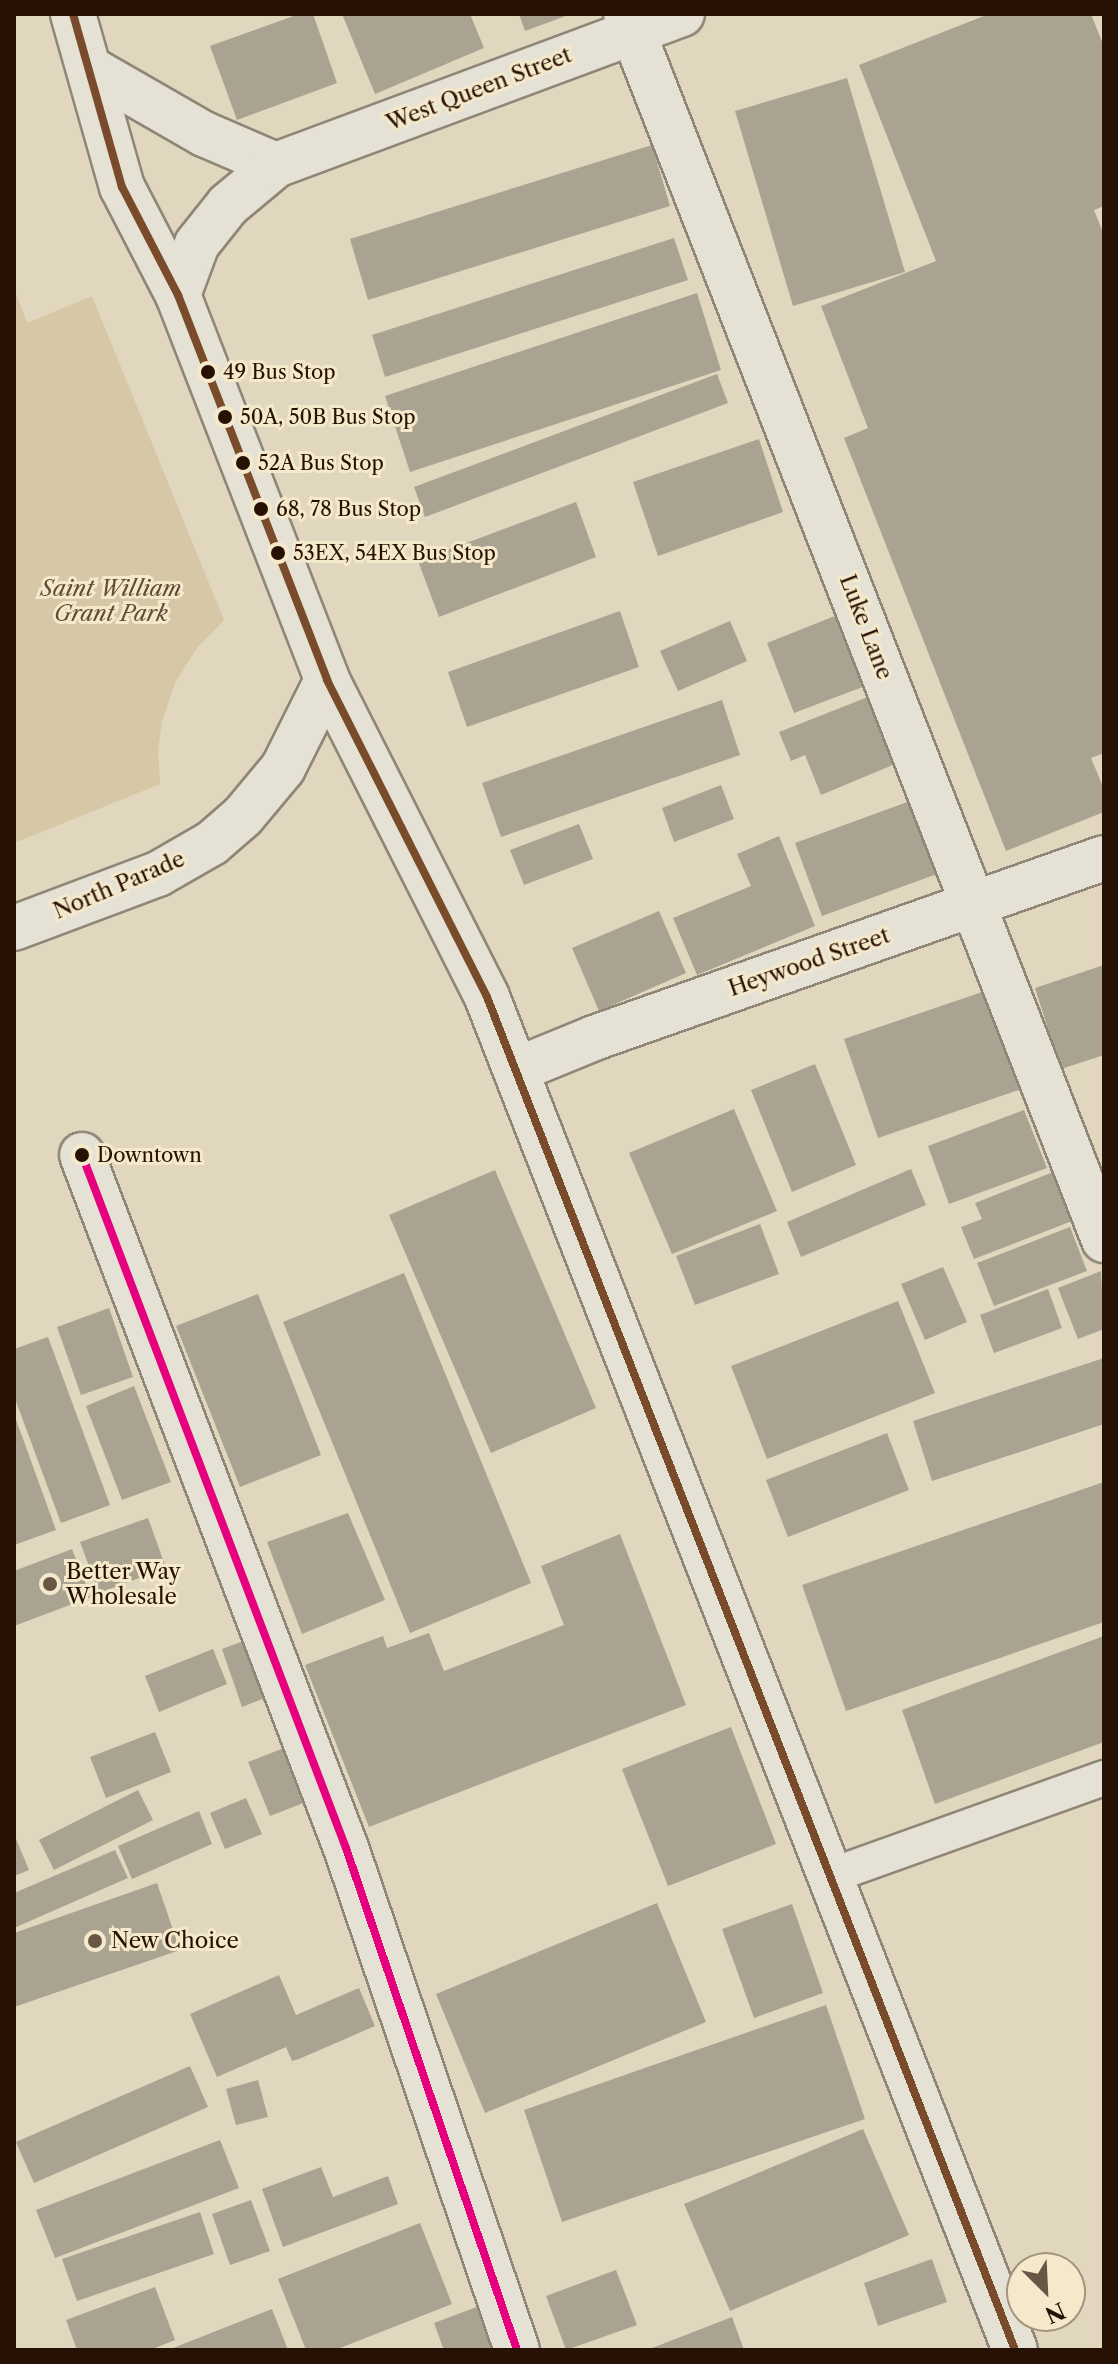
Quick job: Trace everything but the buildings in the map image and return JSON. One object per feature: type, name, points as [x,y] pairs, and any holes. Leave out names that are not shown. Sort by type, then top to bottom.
[{"type":"street","points":[[73,14],[122,187],[178,295],[327,680],[487,997],[1015,2350]]},
{"type":"street","name":"West Queen Street","points":[[178,295],[197,244],[228,205],[276,165],[629,23],[682,14]]},
{"type":"street","name":"Luke Lane","points":[[629,23],[1104,1240]]},
{"type":"street","points":[[89,68],[204,134],[276,165]]},
{"type":"street","name":"North Parade","points":[[14,928],[158,874],[212,843],[243,816],[283,768],[327,680]]},
{"type":"street","name":"Heywood Street","points":[[516,1070],[594,1038],[1104,858]]},
{"type":"street","points":[[82,1155],[346,1848],[517,2350]]},
{"type":"lane","points":[[830,1876],[1104,1778]]},
{"type":"green space","name":"Saint William Grant Park","points":[[14,288],[27,323],[92,296],[224,620],[197,648],[176,681],[162,721],[158,751],[160,784],[14,843]]},
{"type":"transit line","points":[[73,14],[122,187],[178,295],[327,680],[487,997],[1015,2350]]},
{"type":"transit line","points":[[82,1155],[346,1848],[517,2350]]},
{"type":"place","name":"49 Bus Stop","points":[[208,372]]},
{"type":"place","name":"50A, 50B Bus Stop","points":[[225,417]]},
{"type":"place","name":"52A Bus Stop","points":[[243,463]]},
{"type":"place","name":"68, 78 Bus Stop","points":[[261,509]]},
{"type":"place","name":"53EX, 54EX Bus Stop","points":[[278,553]]},
{"type":"place","name":"Downtown","points":[[82,1155]]},
{"type":"place","name":"Better Way Wholesale","points":[[50,1584]]},
{"type":"place","name":"New Choice","points":[[95,1941]]}]
